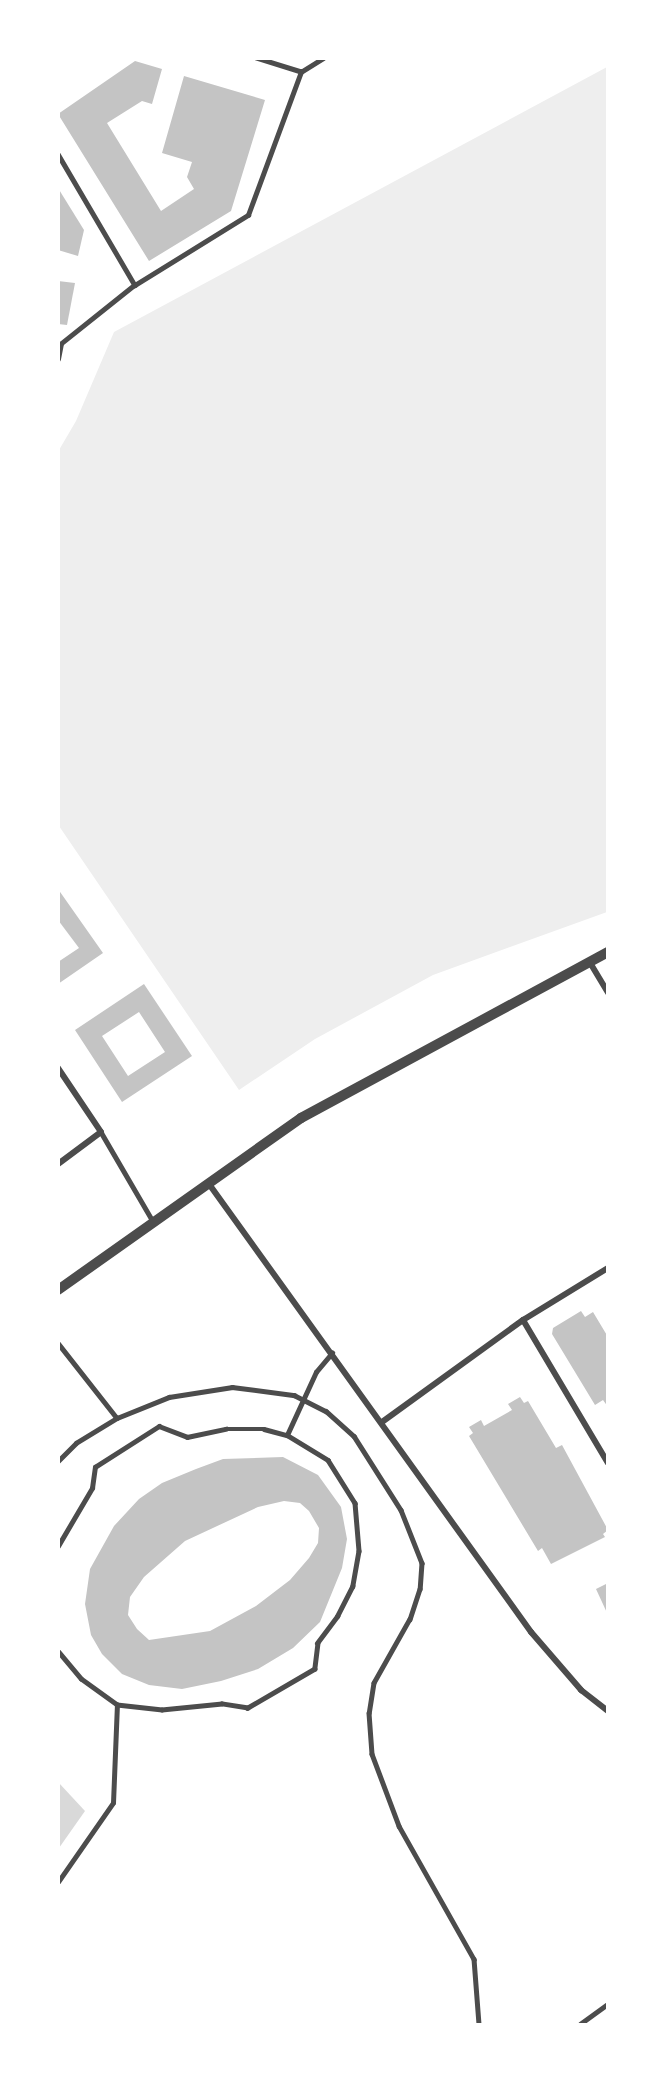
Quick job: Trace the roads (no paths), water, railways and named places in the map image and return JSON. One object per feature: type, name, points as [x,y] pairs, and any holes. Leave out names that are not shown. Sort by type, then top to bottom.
[{"type":"street","points":[[58,1290],[301,1118],[608,952]]},
{"type":"street","points":[[589,961],[608,993]]},
{"type":"street","points":[[58,1068],[101,1132],[58,1164]]},
{"type":"street","points":[[209,1184],[531,1632],[581,1690],[608,1711]]},
{"type":"street","points":[[382,1422],[523,1320],[608,1268]]},
{"type":"street","points":[[523,1320],[608,1463]]},
{"type":"lane","points":[[256,58],[300,72]]},
{"type":"lane","points":[[58,359],[60,344],[135,285],[248,215],[300,72],[323,58]]},
{"type":"lane","points":[[58,154],[135,285]]},
{"type":"lane","points":[[101,1132],[154,1223]]},
{"type":"lane","points":[[58,1343],[117,1418]]},
{"type":"lane","points":[[287,1435],[316,1372],[332,1353]]},
{"type":"lane","points":[[58,1461],[76,1443],[117,1418],[170,1397],[232,1387],[294,1395],[326,1411],[354,1436],[401,1510],[422,1563],[420,1589],[410,1619],[374,1683],[369,1713],[372,1754],[399,1826],[474,1959],[479,2025]]},
{"type":"lane","points":[[58,1546],[93,1488],[95,1467],[159,1426],[187,1437],[226,1429],[264,1429],[287,1435],[328,1460],[355,1503],[359,1551],[353,1586],[338,1616],[318,1643],[315,1669],[248,1708],[222,1704],[162,1710],[117,1705],[81,1679],[58,1652]]},
{"type":"lane","points":[[58,1882],[113,1803],[117,1705]]},
{"type":"lane","points":[[580,2025],[608,2004]]}]
